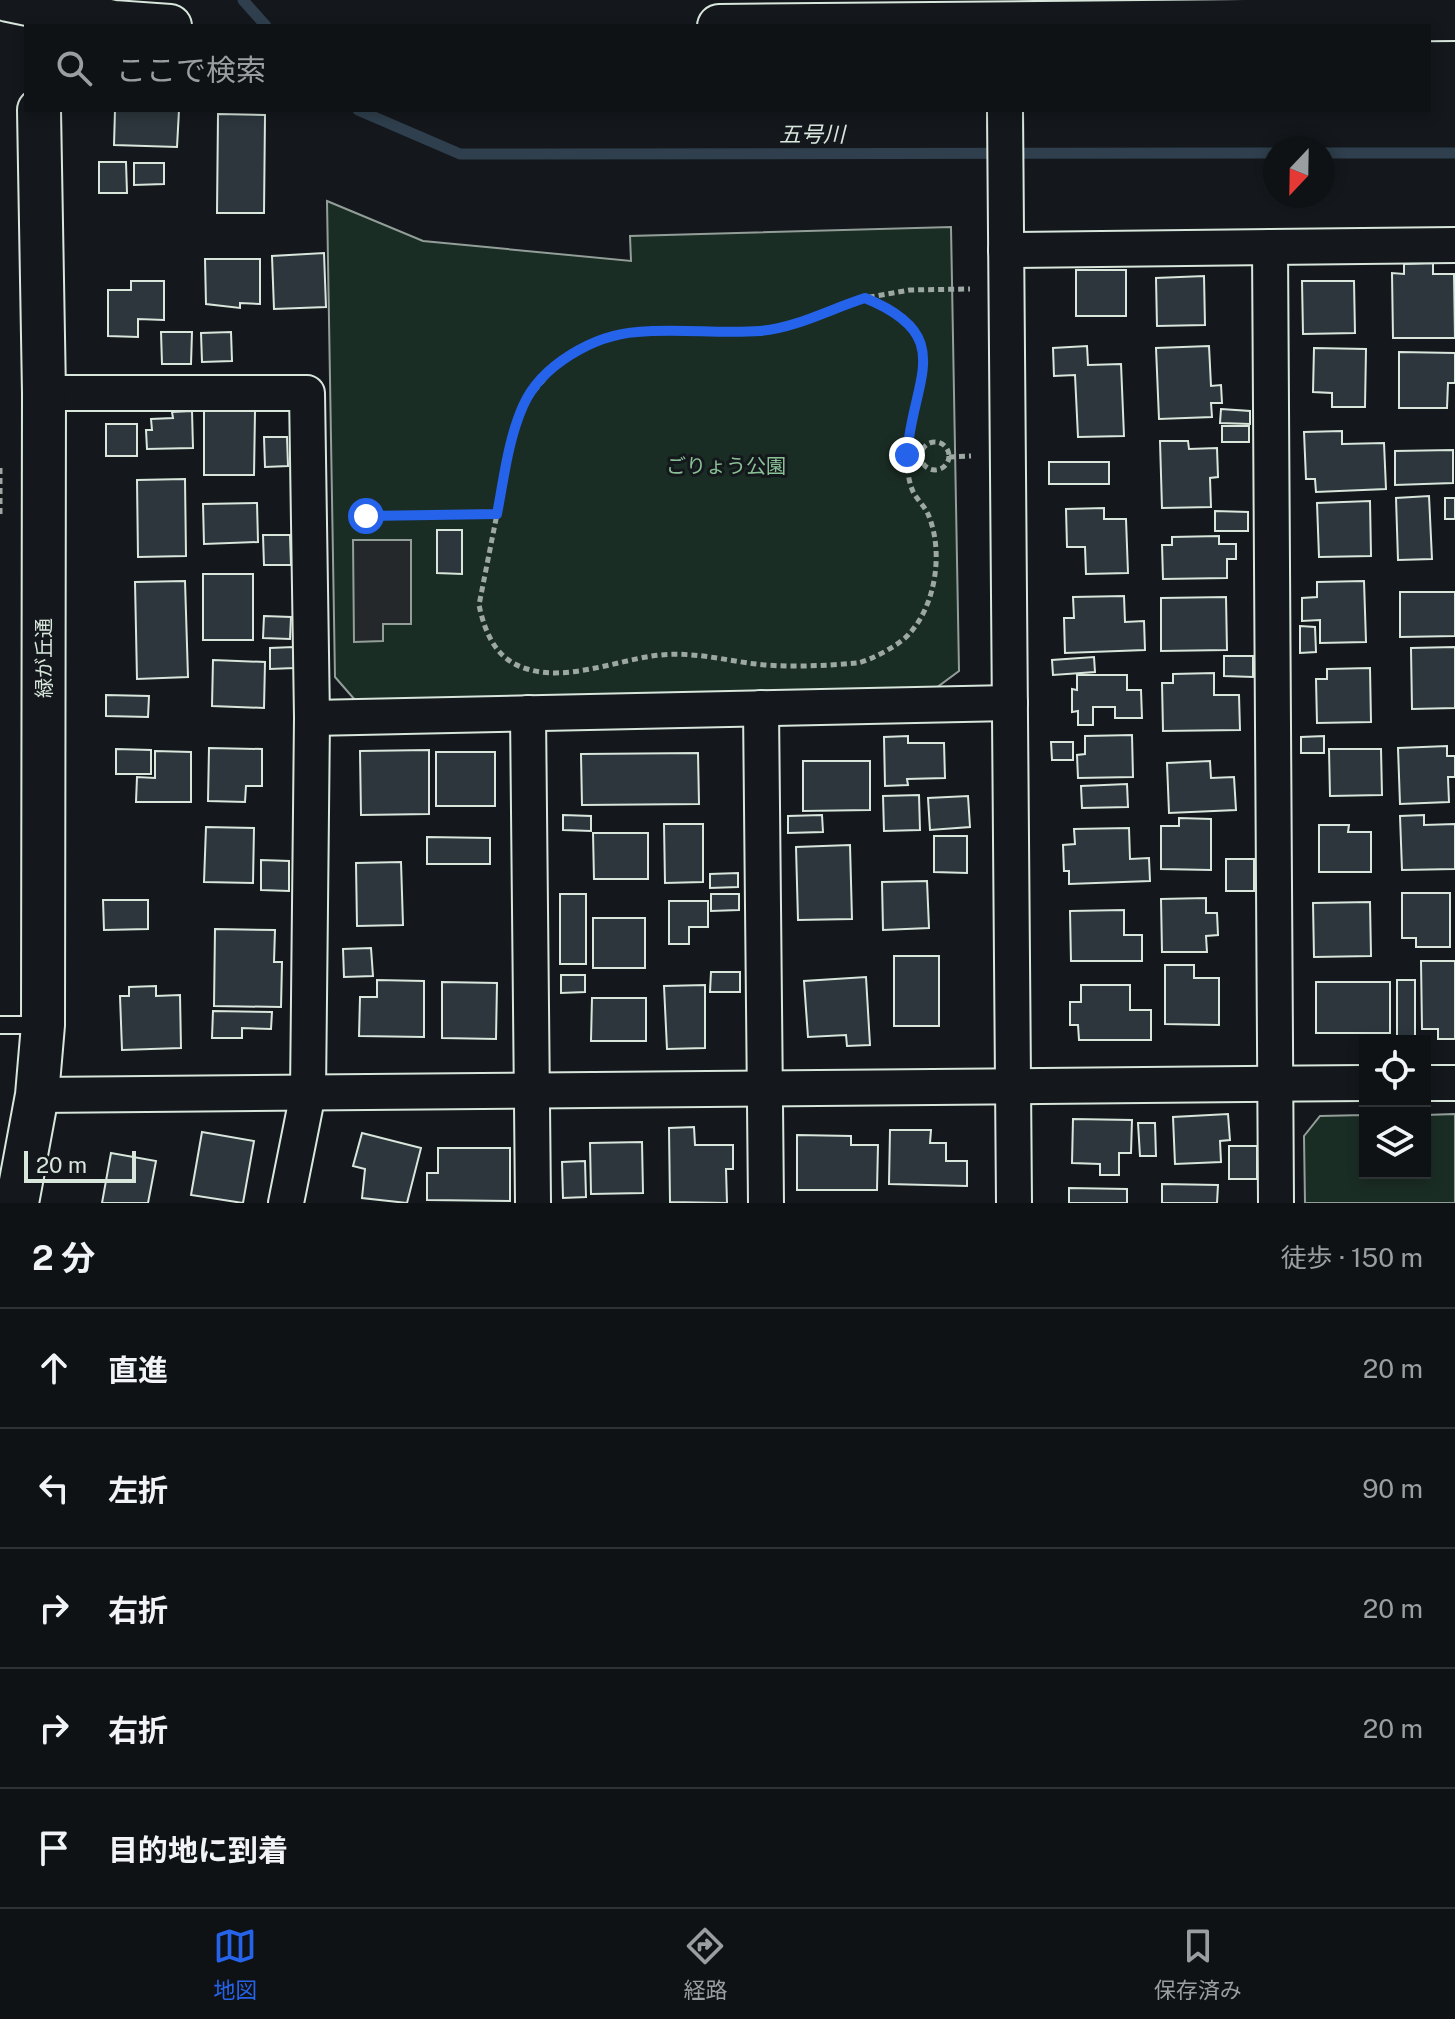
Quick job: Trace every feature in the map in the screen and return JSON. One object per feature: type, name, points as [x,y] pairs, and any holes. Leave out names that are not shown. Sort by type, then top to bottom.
[{"type":"street","points":[[31,12],[142,24]]},
{"type":"street","points":[[776,24],[1005,16],[1455,19]]},
{"type":"street","name":"緑が丘通","points":[[17,1203],[37,1095],[43,1025],[44,393],[39,112]]},
{"type":"street","points":[[1005,112],[1014,1203]]},
{"type":"street","points":[[1006,250],[1455,245]]},
{"type":"street","points":[[1270,247],[1276,1203]]},
{"type":"street","points":[[44,393],[307,393],[312,718],[308,1093],[286,1203]]},
{"type":"street","points":[[312,718],[1010,703]]},
{"type":"street","points":[[761,708],[766,1203]]},
{"type":"street","points":[[528,713],[533,1203]]},
{"type":"street","points":[[37,1095],[1359,1083]]},
{"type":"street","points":[[1431,1083],[1455,1083]]},
{"type":"lane","points":[[0,1025],[43,1025]]},
{"type":"path","points":[[865,298],[893,309],[917,331],[925,358],[907,455],[911,488],[929,516],[936,558],[931,599],[908,636],[861,662],[750,663],[706,654],[654,656],[544,674],[523,668],[497,650],[484,631],[479,605],[512,438],[524,403],[550,372],[584,345],[634,332],[761,331],[794,325],[865,298],[910,290],[970,289]]},
{"type":"path","points":[[937,442],[947,448],[949,457],[945,467],[936,471],[921,463],[920,456],[928,443],[937,442]]},
{"type":"path","points":[[907,455],[920,456]]},
{"type":"path","points":[[949,457],[971,456]]},
{"type":"path","points":[[366,516],[497,514]]},
{"type":"green space","name":"ごりょう公園","points":[[327,201],[423,241],[631,261],[630,236],[951,227],[959,671],[936,688],[355,700],[335,677]]},
{"type":"green space","points":[[1455,1114],[1455,1203],[1305,1203],[1304,1136],[1320,1116],[1359,1115],[1359,1179],[1431,1179],[1431,1115]]},
{"type":"shaded area","points":[[353,540],[411,540],[411,624],[383,624],[383,641],[354,642]]},
{"type":"building","points":[[115,112],[179,112],[177,147],[114,145]]},
{"type":"building","points":[[218,114],[265,115],[264,213],[217,213]]},
{"type":"building","points":[[99,162],[126,162],[127,193],[99,193]]},
{"type":"building","points":[[134,163],[164,163],[164,184],[134,185]]},
{"type":"building","points":[[324,253],[326,307],[274,309],[272,256]]},
{"type":"building","points":[[205,259],[260,259],[260,304],[240,303],[240,308],[206,304]]},
{"type":"building","points":[[1433,263],[1433,274],[1454,274],[1455,338],[1393,338],[1392,273],[1404,274],[1404,264]]},
{"type":"building","points":[[1076,270],[1126,270],[1126,316],[1076,316]]},
{"type":"building","points":[[1204,276],[1205,325],[1157,326],[1156,278]]},
{"type":"building","points":[[131,281],[164,281],[164,320],[138,319],[138,337],[108,336],[108,290],[131,290]]},
{"type":"building","points":[[1302,281],[1354,281],[1355,333],[1303,334]]},
{"type":"building","points":[[161,332],[192,332],[191,364],[162,364]]},
{"type":"building","points":[[231,332],[232,361],[202,362],[201,333]]},
{"type":"building","points":[[1087,346],[1088,365],[1121,364],[1124,436],[1078,437],[1075,375],[1054,376],[1053,348]]},
{"type":"building","points":[[1209,346],[1211,386],[1221,385],[1222,403],[1211,403],[1212,417],[1159,419],[1156,348]]},
{"type":"building","points":[[1314,348],[1366,349],[1365,407],[1332,407],[1332,393],[1313,392]]},
{"type":"building","points":[[1399,352],[1455,353],[1455,383],[1448,383],[1447,408],[1399,408]]},
{"type":"building","points":[[1221,409],[1250,411],[1250,424],[1220,423]]},
{"type":"building","points":[[192,411],[193,448],[147,449],[146,430],[152,430],[151,419],[173,418],[172,412]]},
{"type":"building","points":[[204,411],[255,411],[254,475],[204,475]]},
{"type":"building","points":[[106,424],[137,424],[137,456],[106,456]]},
{"type":"building","points":[[1222,426],[1249,426],[1249,442],[1222,442]]},
{"type":"building","points":[[1342,431],[1342,444],[1384,443],[1386,489],[1316,492],[1315,479],[1306,479],[1304,432]]},
{"type":"building","points":[[264,437],[287,437],[288,466],[265,467]]},
{"type":"building","points":[[1160,441],[1188,441],[1189,449],[1217,448],[1218,477],[1210,478],[1211,507],[1162,508]]},
{"type":"building","points":[[1453,450],[1453,483],[1395,485],[1395,451]]},
{"type":"building","points":[[1049,462],[1109,462],[1109,484],[1049,484]]},
{"type":"building","points":[[185,479],[186,556],[138,557],[137,480]]},
{"type":"building","points":[[1429,496],[1432,559],[1398,560],[1396,498]]},
{"type":"building","points":[[1445,498],[1455,498],[1455,519],[1445,519]]},
{"type":"building","points":[[1370,501],[1371,556],[1319,557],[1317,503]]},
{"type":"building","points":[[257,503],[258,542],[204,544],[203,504]]},
{"type":"building","points":[[1104,508],[1104,519],[1126,519],[1128,573],[1086,574],[1085,547],[1067,547],[1066,509]]},
{"type":"building","points":[[1215,511],[1248,512],[1248,531],[1215,531]]},
{"type":"building","points":[[437,530],[462,530],[462,574],[437,573]]},
{"type":"building","points":[[263,535],[290,535],[291,565],[264,565]]},
{"type":"building","points":[[1219,536],[1219,544],[1236,544],[1236,559],[1227,559],[1227,578],[1163,579],[1162,545],[1172,545],[1172,537]]},
{"type":"building","points":[[203,574],[253,574],[253,640],[203,640]]},
{"type":"building","points":[[185,581],[188,677],[137,679],[135,582]]},
{"type":"building","points":[[1364,581],[1366,642],[1320,643],[1320,620],[1302,621],[1302,598],[1317,597],[1317,582]]},
{"type":"building","points":[[1400,592],[1455,592],[1455,636],[1400,637]]},
{"type":"building","points":[[1124,596],[1125,622],[1144,621],[1145,650],[1065,653],[1064,618],[1074,618],[1073,597]]},
{"type":"building","points":[[1226,597],[1227,650],[1161,651],[1161,598]]},
{"type":"building","points":[[264,616],[291,617],[290,639],[263,638]]},
{"type":"building","points":[[1300,626],[1315,627],[1316,652],[1300,653]]},
{"type":"building","points":[[293,647],[294,668],[270,669],[270,648]]},
{"type":"building","points":[[1455,647],[1455,708],[1412,709],[1411,648]]},
{"type":"building","points":[[1224,656],[1253,656],[1253,677],[1224,676]]},
{"type":"building","points":[[1094,657],[1095,672],[1053,675],[1052,660]]},
{"type":"building","points":[[213,660],[265,662],[264,708],[212,706]]},
{"type":"building","points":[[1370,668],[1371,722],[1317,723],[1316,679],[1327,679],[1327,669]]},
{"type":"building","points":[[1214,673],[1214,695],[1239,695],[1240,730],[1163,731],[1162,683],[1173,683],[1173,674]]},
{"type":"building","points":[[1077,675],[1127,675],[1127,690],[1141,690],[1142,718],[1115,718],[1115,707],[1093,707],[1093,725],[1078,725],[1078,711],[1072,712],[1072,689],[1077,690]]},
{"type":"building","points":[[106,695],[149,696],[148,717],[106,716]]},
{"type":"building","points":[[1132,735],[1133,777],[1078,778],[1077,755],[1085,754],[1085,736]]},
{"type":"building","points":[[908,736],[908,743],[944,743],[945,778],[907,779],[908,785],[885,786],[884,737]]},
{"type":"building","points":[[1324,736],[1324,753],[1301,753],[1301,737]]},
{"type":"building","points":[[1051,742],[1073,742],[1073,760],[1052,760]]},
{"type":"building","points":[[1447,746],[1447,756],[1455,756],[1455,777],[1448,777],[1449,802],[1400,804],[1398,748]]},
{"type":"building","points":[[209,748],[262,749],[262,786],[246,786],[245,802],[208,801]]},
{"type":"building","points":[[116,749],[151,750],[151,774],[116,774]]},
{"type":"building","points":[[1329,749],[1381,749],[1382,795],[1330,796]]},
{"type":"building","points":[[429,750],[429,814],[361,815],[360,751]]},
{"type":"building","points":[[155,751],[191,752],[191,802],[136,802],[137,777],[155,778]]},
{"type":"building","points":[[436,752],[495,752],[495,806],[436,806]]},
{"type":"building","points":[[698,753],[699,804],[582,805],[581,754]]},
{"type":"building","points":[[803,761],[870,761],[870,810],[803,811]]},
{"type":"building","points":[[1210,761],[1211,778],[1234,777],[1236,810],[1169,813],[1167,763]]},
{"type":"building","points":[[1127,784],[1128,807],[1082,808],[1081,786]]},
{"type":"building","points":[[919,795],[920,830],[884,831],[883,796]]},
{"type":"building","points":[[968,796],[970,827],[930,830],[928,798]]},
{"type":"building","points":[[563,815],[591,816],[591,831],[563,830]]},
{"type":"building","points":[[822,815],[823,832],[788,833],[788,816]]},
{"type":"building","points":[[1424,815],[1424,825],[1455,824],[1455,869],[1402,870],[1400,816]]},
{"type":"building","points":[[1179,818],[1211,819],[1211,870],[1161,869],[1161,826],[1179,826]]},
{"type":"building","points":[[664,824],[703,824],[703,882],[665,883]]},
{"type":"building","points":[[1319,825],[1349,825],[1348,832],[1371,832],[1371,872],[1319,872]]},
{"type":"building","points":[[206,827],[254,828],[253,883],[204,882]]},
{"type":"building","points":[[1129,828],[1130,859],[1149,858],[1150,881],[1069,884],[1069,871],[1064,871],[1063,845],[1075,844],[1074,829]]},
{"type":"building","points":[[593,833],[648,833],[648,879],[594,879]]},
{"type":"building","points":[[934,836],[967,836],[967,873],[934,872]]},
{"type":"building","points":[[427,837],[490,838],[490,864],[427,864]]},
{"type":"building","points":[[850,845],[852,919],[798,920],[796,847]]},
{"type":"building","points":[[1226,859],[1254,859],[1254,891],[1226,891]]},
{"type":"building","points":[[261,860],[289,861],[289,891],[261,890]]},
{"type":"building","points":[[401,862],[403,925],[357,926],[356,863]]},
{"type":"building","points":[[738,873],[738,887],[710,888],[710,874]]},
{"type":"building","points":[[927,881],[929,928],[883,930],[882,882]]},
{"type":"building","points":[[1402,893],[1450,893],[1450,947],[1416,947],[1416,938],[1402,938]]},
{"type":"building","points":[[560,894],[586,894],[586,964],[560,964]]},
{"type":"building","points":[[711,894],[739,894],[739,910],[711,911]]},
{"type":"building","points":[[1206,898],[1206,913],[1217,913],[1218,935],[1206,936],[1207,952],[1162,952],[1161,899]]},
{"type":"building","points":[[103,900],[148,900],[148,929],[104,930]]},
{"type":"building","points":[[669,901],[708,901],[708,927],[689,927],[689,944],[669,944]]},
{"type":"building","points":[[1370,902],[1371,956],[1314,957],[1313,903]]},
{"type":"building","points":[[1124,910],[1124,935],[1142,935],[1142,961],[1071,961],[1070,911]]},
{"type":"building","points":[[593,918],[645,918],[645,968],[593,968]]},
{"type":"building","points":[[215,929],[275,930],[274,962],[282,962],[281,1007],[214,1006]]},
{"type":"building","points":[[371,948],[373,976],[344,977],[343,949]]},
{"type":"building","points":[[894,956],[939,956],[939,1026],[894,1026]]},
{"type":"building","points":[[1421,961],[1455,961],[1455,1039],[1438,1039],[1438,1029],[1422,1029]]},
{"type":"building","points":[[1165,965],[1194,965],[1194,978],[1219,978],[1219,1025],[1165,1024]]},
{"type":"building","points":[[711,972],[740,972],[740,992],[710,992]]},
{"type":"building","points":[[561,975],[585,975],[585,992],[561,993]]},
{"type":"building","points":[[866,977],[870,1045],[847,1046],[846,1035],[808,1037],[804,981]]},
{"type":"building","points":[[377,980],[424,981],[424,1037],[359,1036],[360,997],[377,997]]},
{"type":"building","points":[[1397,980],[1415,980],[1415,1035],[1397,1035]]},
{"type":"building","points":[[442,982],[497,983],[496,1039],[442,1038]]},
{"type":"building","points":[[1316,982],[1390,982],[1390,1033],[1316,1033]]},
{"type":"building","points":[[705,985],[705,1048],[667,1049],[664,986]]},
{"type":"building","points":[[1081,985],[1130,985],[1130,1010],[1151,1010],[1151,1040],[1079,1040],[1078,1025],[1070,1025],[1070,1002],[1081,1002]]},
{"type":"building","points":[[156,986],[156,996],[180,995],[181,1048],[122,1050],[120,996],[129,996],[129,987]]},
{"type":"building","points":[[592,998],[646,998],[646,1041],[591,1041]]},
{"type":"building","points":[[213,1011],[272,1012],[271,1029],[242,1028],[242,1038],[212,1038]]},
{"type":"building","points":[[1228,1114],[1230,1140],[1220,1141],[1221,1162],[1175,1164],[1173,1117]]},
{"type":"building","points":[[1073,1119],[1132,1120],[1131,1153],[1119,1153],[1119,1175],[1100,1175],[1100,1164],[1072,1163]]},
{"type":"building","points":[[1138,1123],[1155,1123],[1156,1156],[1140,1156]]},
{"type":"building","points":[[694,1127],[695,1145],[733,1145],[733,1169],[726,1169],[727,1203],[670,1202],[669,1128]]},
{"type":"building","points":[[890,1130],[931,1130],[930,1143],[946,1143],[946,1161],[967,1161],[967,1186],[889,1184]]},
{"type":"building","points":[[202,1132],[254,1141],[243,1203],[191,1195]]},
{"type":"building","points":[[362,1133],[421,1148],[407,1203],[362,1198],[365,1169],[353,1166]]},
{"type":"building","points":[[797,1135],[851,1136],[851,1145],[878,1145],[877,1190],[797,1190]]},
{"type":"building","points":[[642,1142],[643,1193],[591,1194],[590,1143]]},
{"type":"building","points":[[1229,1146],[1257,1146],[1257,1179],[1229,1179]]},
{"type":"building","points":[[438,1148],[510,1148],[510,1201],[427,1200],[427,1173],[438,1173]]},
{"type":"building","points":[[111,1153],[156,1161],[148,1203],[102,1203]]},
{"type":"building","points":[[585,1161],[586,1197],[563,1198],[562,1162]]},
{"type":"building","points":[[1162,1184],[1218,1185],[1217,1203],[1162,1203]]},
{"type":"building","points":[[1069,1188],[1127,1189],[1127,1203],[1069,1203]]},
{"type":"waterway","name":"五号川","points":[[243,0],[264,24]]},
{"type":"waterway","name":"五号川","points":[[363,112],[460,154],[1263,153]]},
{"type":"waterway","name":"五号川","points":[[1335,153],[1455,153]]},
{"type":"route","points":[[366,516],[497,514],[512,438],[524,403],[550,372],[584,345],[634,332],[761,331],[794,325],[865,298],[893,309],[917,331],[925,358],[907,455]]}]
